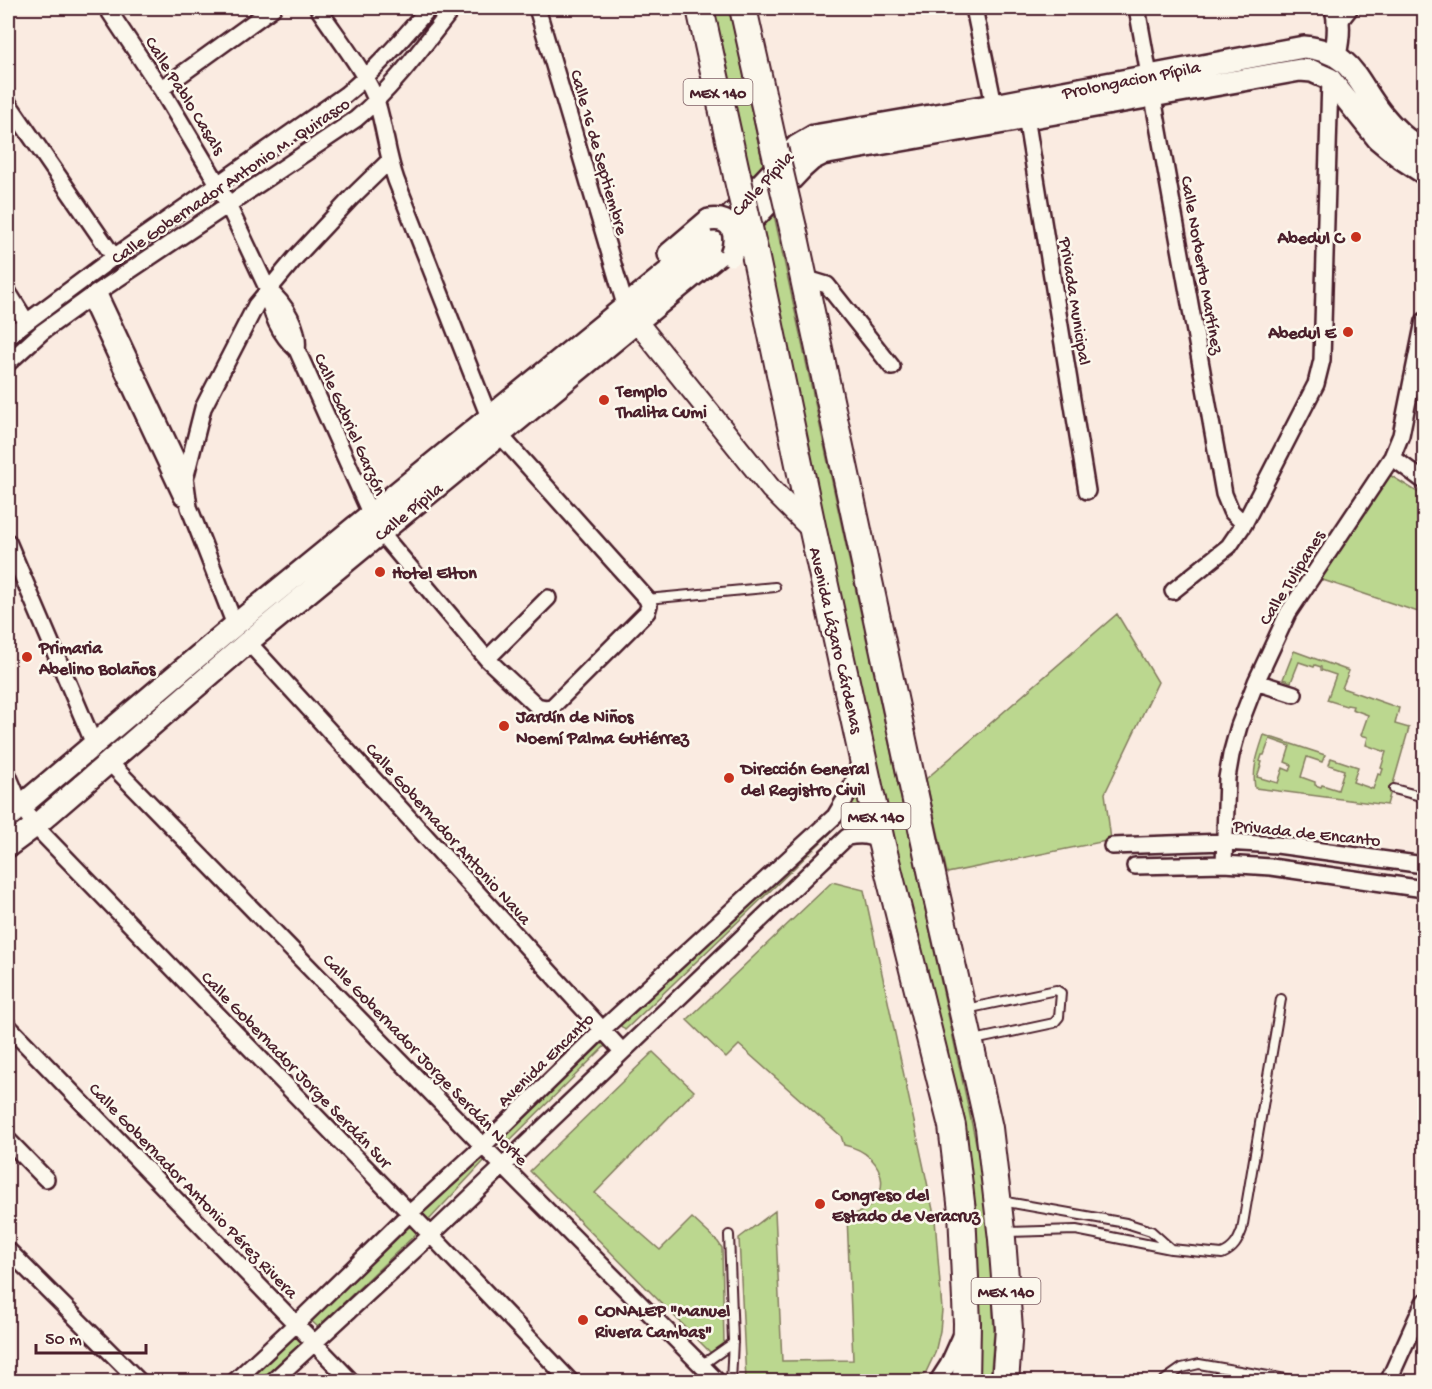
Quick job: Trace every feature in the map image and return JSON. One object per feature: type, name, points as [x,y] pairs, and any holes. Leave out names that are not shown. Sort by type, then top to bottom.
[{"type":"highway","name":"Avenida Lázaro Cárdenas","points":[[700,8],[736,176],[743,255],[802,481],[881,841],[952,1126],[962,1211],[967,1323],[966,1382]]},
{"type":"highway","name":"MEX 140","points":[[743,8],[785,146],[793,228],[989,1128],[998,1200],[1009,1329],[1007,1379]]},
{"type":"main road","points":[[1335,55],[1342,12]]},
{"type":"main road","name":"Prolongacion Pípila","points":[[785,146],[825,133],[994,105],[1304,47],[1322,48],[1348,64],[1383,115],[1410,143],[1425,152]]},
{"type":"main road","name":"Prolongacion Pípila","points":[[802,168],[812,159],[836,150],[1153,97],[1289,70],[1312,71],[1330,79]]},
{"type":"main road","points":[[1330,79],[1378,139],[1401,158],[1425,173]]},
{"type":"main road","name":"Calle Pípila","points":[[631,315],[712,236],[785,146]]},
{"type":"main road","name":"Calle Pípila","points":[[8,846],[35,826],[248,642],[376,524],[631,315],[723,251],[802,168]]},
{"type":"main road","points":[[709,220],[723,220],[729,224],[735,235],[735,245],[743,255],[723,265],[661,313],[631,315],[652,270],[709,220]]},
{"type":"main road","name":"Calle Pípila","points":[[14,812],[235,625],[376,524]]},
{"type":"street","name":"Calle Pablo Casals","points":[[107,8],[161,89],[229,205]]},
{"type":"street","points":[[161,89],[273,8]]},
{"type":"street","points":[[318,8],[365,79],[376,102],[389,161],[416,235],[494,426],[647,599]]},
{"type":"street","name":"Calle Gobernador Antonio M. Quirasco","points":[[8,336],[114,257],[345,95],[365,79],[429,8]]},
{"type":"street","name":"Calle Gobernador Antonio M. Quirasco","points":[[8,363],[42,332],[93,295],[356,119],[376,102],[453,8]]},
{"type":"street","name":"Calle 16 de Septiembre","points":[[537,8],[631,315]]},
{"type":"street","points":[[974,8],[994,105]]},
{"type":"street","name":"Calle Norberto Martínez","points":[[1137,8],[1224,494],[1231,511],[1244,524]]},
{"type":"street","points":[[1173,591],[1229,546],[1244,524],[1316,384],[1322,360],[1330,79]]},
{"type":"street","points":[[8,103],[13,122],[114,257]]},
{"type":"street","name":"Privada Municipal","points":[[1026,117],[1087,491]]},
{"type":"street","points":[[185,501],[185,477],[203,408],[256,305],[353,196],[389,161]]},
{"type":"street","name":"Calle Gabriel Garzón","points":[[229,205],[268,290],[268,302],[276,321],[289,343],[297,350],[376,524],[487,659],[537,706],[552,707],[647,612],[649,605],[647,599]]},
{"type":"street","points":[[804,278],[826,285],[892,367]]},
{"type":"street","points":[[8,292],[26,321]]},
{"type":"street","points":[[93,295],[185,477]]},
{"type":"street","points":[[93,295],[185,501],[235,625]]},
{"type":"street","points":[[631,315],[771,489],[813,531]]},
{"type":"street","name":"Calle Tulipanes","points":[[1224,864],[1227,778],[1239,726],[1256,682],[1288,613],[1392,457],[1401,435],[1425,321]]},
{"type":"street","points":[[1392,457],[1425,481]]},
{"type":"street","points":[[771,489],[790,488],[802,481]]},
{"type":"street","points":[[8,542],[94,744]]},
{"type":"street","points":[[487,659],[548,598]]},
{"type":"street","name":"Calle Gobernador Antonio Nava","points":[[248,642],[622,1051]]},
{"type":"street","points":[[1256,682],[1294,694]]},
{"type":"street","name":"Avenida Encanto","points":[[234,1382],[602,1030],[836,816],[851,789],[863,752]]},
{"type":"street","name":"Calle Gobernador Jorge Serdán Norte","points":[[109,762],[483,1146],[718,1382]]},
{"type":"street","name":"Calle Gobernador Jorge Serdán Sur","points":[[8,775],[14,812],[35,826],[431,1234],[571,1382]]},
{"type":"street","points":[[272,1382],[504,1166],[847,837],[862,835],[881,841]]},
{"type":"street","name":"Privada de Encanto","points":[[1112,846],[1225,842],[1277,845],[1425,865]]},
{"type":"street","points":[[1135,866],[1224,864],[1317,873],[1425,889]]},
{"type":"street","name":"Calle Gobernador Antonio Pérez Rivera","points":[[8,1026],[352,1382]]},
{"type":"street","points":[[8,1140],[46,1179]]},
{"type":"street","points":[[8,1250],[140,1382]]},
{"type":"street","points":[[1388,1382],[1425,1302]]},
{"type":"street","points":[[936,1382],[948,1365],[967,1323]]},
{"type":"lane","points":[[647,599],[775,587]]},
{"type":"lane","points":[[1395,789],[1425,796]]},
{"type":"lane","points":[[962,1010],[1056,990],[1061,993],[1059,1017],[1054,1023],[969,1041]]},
{"type":"lane","points":[[1001,1232],[1076,1230],[1172,1249],[1222,1254],[1229,1251],[1237,1244],[1242,1230],[1281,999]]},
{"type":"lane","points":[[998,1200],[1126,1223],[1151,1231],[1172,1249]]},
{"type":"lane","points":[[729,1235],[733,1343],[731,1382]]},
{"type":"lane","points":[[701,1363],[723,1352],[733,1343]]},
{"type":"lane","points":[[1162,1382],[1182,1368],[1199,1364],[1304,1382]]},
{"type":"green space","points":[[713,8],[729,8],[981,1166],[990,1251],[994,1332],[990,1381],[977,1381],[976,1253],[821,508]]},
{"type":"green space","points":[[1375,466],[1424,496],[1424,614],[1305,574]]},
{"type":"green space","points":[[1117,614],[1158,682],[1105,793],[1111,840],[947,873],[926,779]]},
{"type":"green space","points":[[1294,651],[1349,671],[1342,688],[1399,708],[1395,724],[1409,728],[1387,805],[1255,788],[1255,768],[1264,735],[1325,755],[1322,762],[1307,757],[1301,777],[1321,787],[1322,785],[1338,790],[1344,770],[1329,765],[1331,758],[1358,767],[1353,782],[1373,789],[1378,774],[1381,775],[1383,769],[1381,768],[1386,752],[1366,745],[1368,737],[1361,735],[1368,715],[1352,709],[1353,706],[1327,700],[1336,675],[1321,670],[1321,667],[1299,662],[1291,682],[1283,679]],"holes":[[[1270,739],[1290,746],[1285,762],[1292,765],[1290,771],[1283,768],[1278,783],[1257,777],[1262,755]]]},
{"type":"green space","points":[[856,775],[866,814],[844,820],[625,1030],[613,1018],[834,807]]},
{"type":"green space","points":[[832,882],[864,890],[935,1219],[942,1310],[940,1331],[935,1353],[926,1372],[916,1381],[746,1381],[739,1238],[775,1211],[782,1361],[853,1360],[847,1216],[863,1210],[874,1202],[880,1192],[882,1180],[871,1158],[859,1150],[844,1145],[841,1136],[739,1045],[726,1058],[687,1020]]},
{"type":"green space","points":[[596,1034],[606,1045],[503,1147],[491,1134]]},
{"type":"green space","points":[[653,1052],[694,1091],[595,1193],[660,1250],[692,1218],[718,1242],[722,1248],[724,1344],[711,1353],[530,1171]]},
{"type":"green space","points":[[474,1148],[486,1159],[429,1220],[416,1207]]},
{"type":"green space","points":[[403,1218],[417,1233],[318,1327],[305,1315]]},
{"type":"green space","points":[[294,1325],[307,1338],[259,1381],[232,1382]]},
{"type":"place","name":"Abedul C","points":[[1356,237]]},
{"type":"place","name":"Abedul E","points":[[1348,332]]},
{"type":"place","name":"Templo Thalita Cumi","points":[[604,400]]},
{"type":"place","name":"Hotel Elton","points":[[380,572]]},
{"type":"place","name":"Primaria Abelino Bolaños","points":[[27,657]]},
{"type":"place","name":"Jardín de Niños Noemí Palma Gutiérrez","points":[[504,726]]},
{"type":"place","name":"Dirección General del Registro Civil","points":[[729,778]]},
{"type":"place","name":"Congreso del Estado de Veracruz","points":[[820,1204]]},
{"type":"place","name":"CONALEP \"Manuel Rivera Cambas\"","points":[[583,1320]]}]
